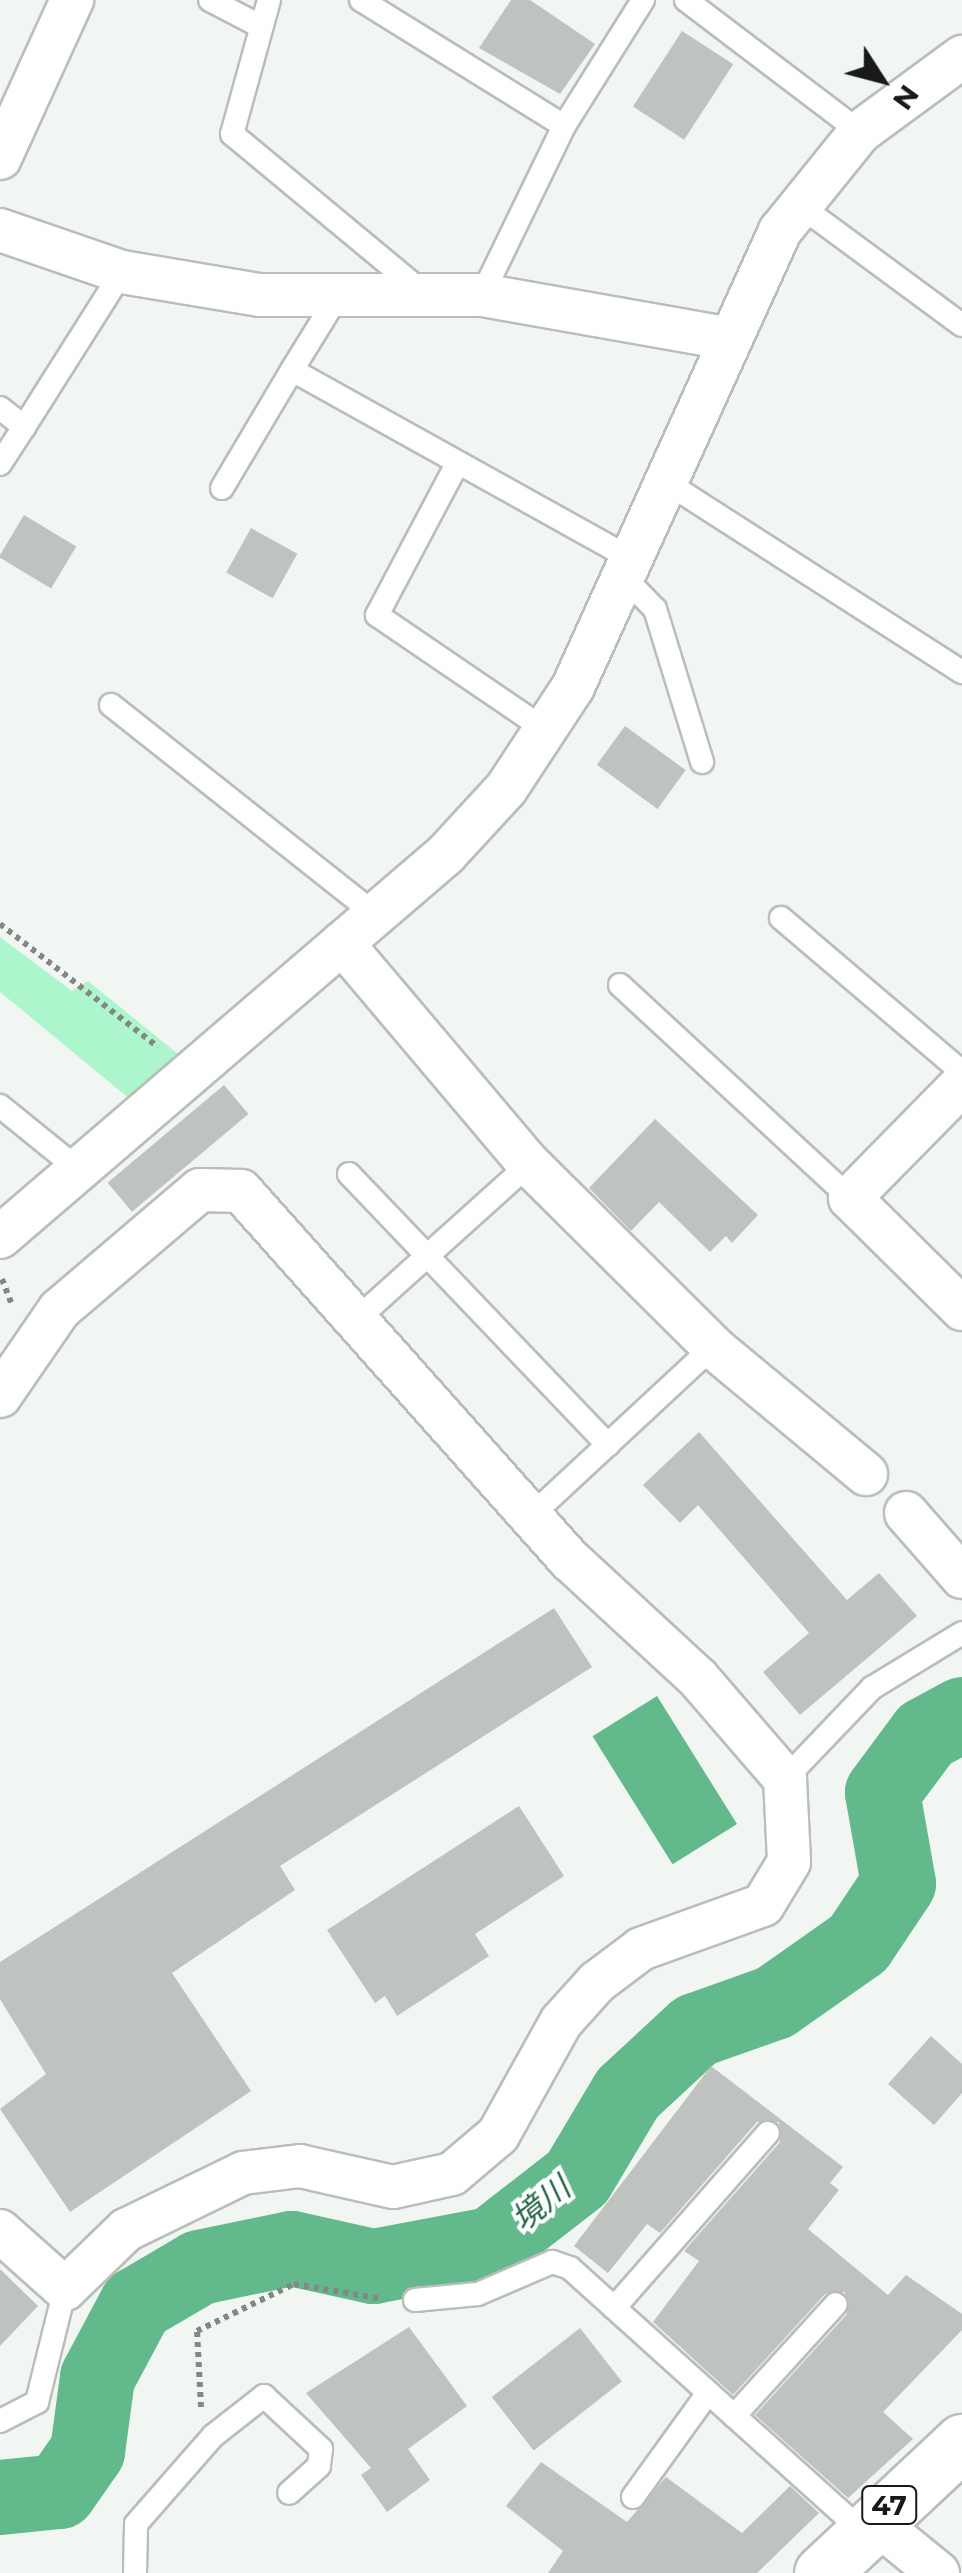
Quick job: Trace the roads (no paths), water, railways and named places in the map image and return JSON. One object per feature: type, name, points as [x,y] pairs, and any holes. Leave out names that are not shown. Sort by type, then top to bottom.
[{"type":"main road","name":"47","points":[[822,2573],[868,2525],[962,2442]]},
{"type":"street","points":[[0,158],[72,0]]},
{"type":"street","points":[[0,1237],[479,822],[547,731],[627,568],[728,338],[799,205],[860,132],[962,57]]},
{"type":"street","points":[[0,230],[122,272],[337,297],[482,295],[728,338]]},
{"type":"street","points":[[342,943],[529,1164],[712,1346],[866,1474]]},
{"type":"street","points":[[962,1084],[850,1198],[962,1309]]},
{"type":"street","points":[[0,1396],[59,1310],[214,1184],[242,1191],[533,1514],[785,1778],[789,1862],[774,1896],[641,1949],[597,1982],[476,2158],[409,2187],[300,2166],[242,2173],[126,2230],[65,2289],[0,2231]]},
{"type":"street","points":[[906,1512],[962,1577]]},
{"type":"street","points":[[868,2525],[938,2573]]},
{"type":"lane","points":[[210,0],[256,24]]},
{"type":"lane","points":[[269,0],[256,24],[232,134],[427,296]]},
{"type":"lane","points":[[360,0],[564,126]]},
{"type":"lane","points":[[482,295],[564,126],[643,0]]},
{"type":"lane","points":[[686,0],[860,132]]},
{"type":"lane","points":[[799,205],[962,325]]},
{"type":"lane","points":[[0,464],[122,272]]},
{"type":"lane","points":[[222,488],[337,297]]},
{"type":"lane","points":[[292,370],[627,568],[656,609],[702,762]]},
{"type":"lane","points":[[0,408],[24,428]]},
{"type":"lane","points":[[456,464],[377,615],[547,731]]},
{"type":"lane","points":[[666,482],[962,672]]},
{"type":"lane","points":[[111,705],[375,914]]},
{"type":"lane","points":[[781,918],[962,1072]]},
{"type":"lane","points":[[620,984],[850,1198]]},
{"type":"lane","points":[[0,1106],[79,1170]]},
{"type":"lane","points":[[356,1320],[529,1164]]},
{"type":"lane","points":[[349,1174],[608,1445]]},
{"type":"lane","points":[[533,1514],[712,1346]]},
{"type":"lane","points":[[785,1778],[872,1688],[962,1633]]},
{"type":"lane","points":[[614,2308],[768,2133]]},
{"type":"lane","points":[[414,2300],[478,2294],[552,2262],[614,2308],[734,2416],[868,2525]]},
{"type":"lane","points":[[0,2421],[37,2402],[65,2289]]},
{"type":"lane","points":[[734,2416],[836,2304]]},
{"type":"lane","points":[[633,2497],[708,2393]]},
{"type":"lane","points":[[136,2573],[136,2524],[213,2436],[258,2398],[275,2398],[321,2448],[319,2466],[289,2493]]},
{"type":"waterway","name":"境川","points":[[0,2497],[59,2491],[87,2451],[97,2377],[136,2304],[199,2267],[291,2248],[373,2266],[491,2244],[577,2177],[627,2093],[695,2030],[774,2002],[858,1943],[898,1883],[882,1792],[925,1734],[962,1714]]}]
